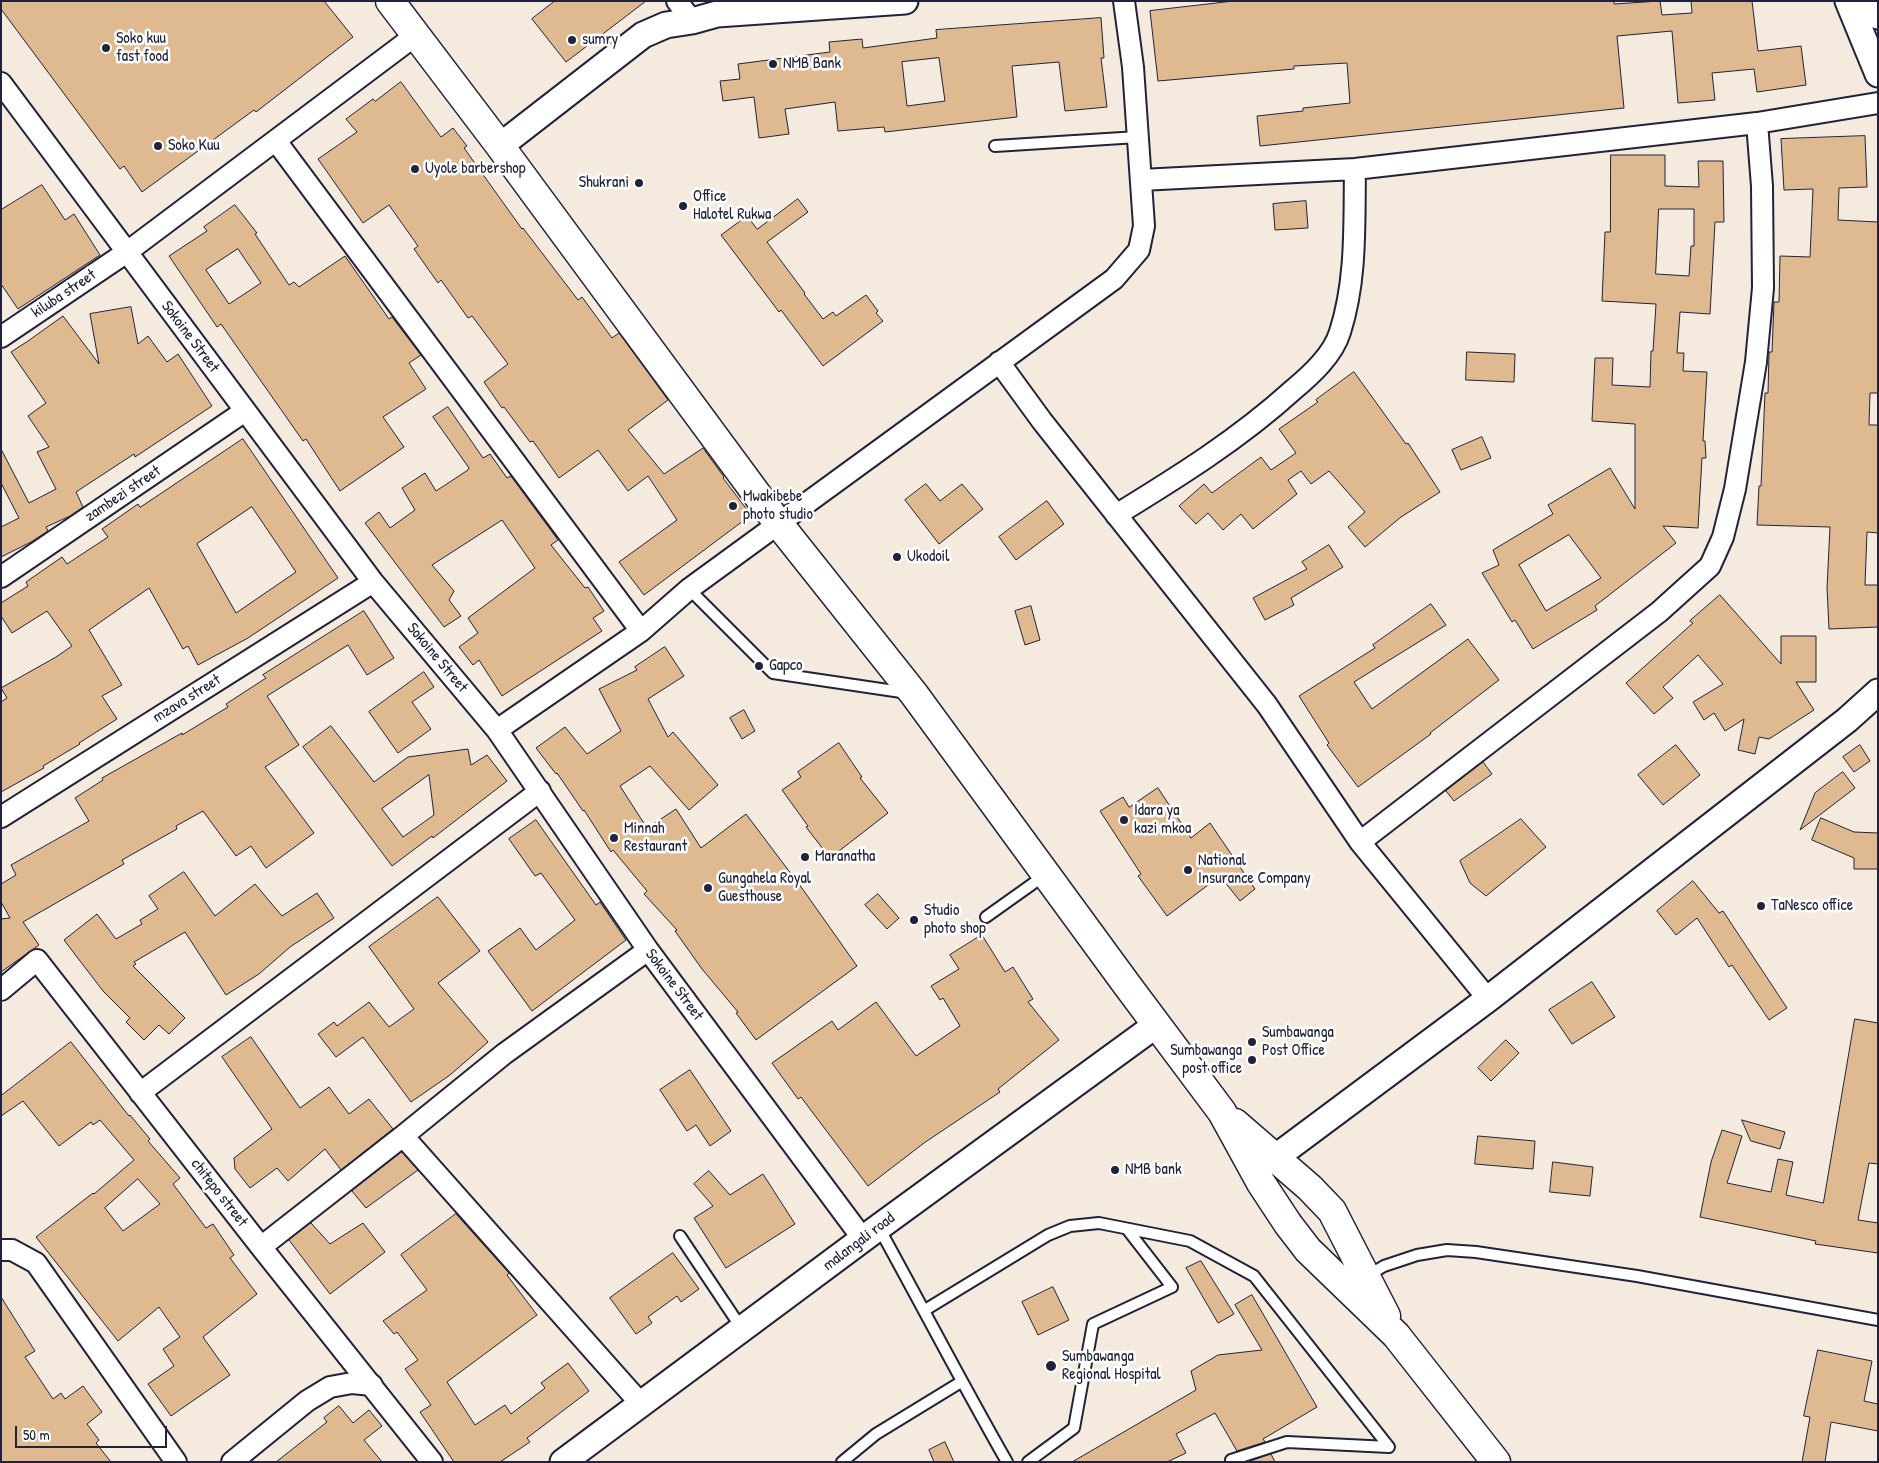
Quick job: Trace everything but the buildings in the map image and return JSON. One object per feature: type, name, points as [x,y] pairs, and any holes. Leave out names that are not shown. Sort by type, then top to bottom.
[{"type":"highway","points":[[390,1],[500,146],[778,523],[914,694],[1156,1025],[1222,1112],[1252,1168],[1281,1214],[1304,1244],[1396,1335],[1496,1462]]},
{"type":"highway","points":[[1222,1112],[1276,1157],[1332,1211],[1396,1335]]},
{"type":"highway","points":[[1281,1214],[1292,1198],[1310,1188]]},
{"type":"highway","points":[[1304,1244],[1322,1236],[1336,1218]]},
{"type":"street","points":[[677,1],[692,21]]},
{"type":"street","points":[[500,146],[643,35],[666,25],[692,21],[717,14],[905,1]]},
{"type":"street","points":[[497,730],[641,631],[688,589],[1114,279],[1139,250],[1144,226],[1133,67],[1124,1]]},
{"type":"street","points":[[1848,1],[1878,74]]},
{"type":"street","points":[[1871,1],[1878,16]]},
{"type":"street","name":"kiluba street","points":[[1,336],[127,252],[276,142],[416,35]]},
{"type":"street","name":"Sokoine Street","points":[[1,83],[8,105],[127,252],[373,582],[497,730],[648,950],[871,1233]]},
{"type":"street","points":[[1141,180],[1356,169],[1756,123],[1878,103]]},
{"type":"street","points":[[1360,842],[1659,612],[1710,566],[1723,537],[1735,488],[1756,353],[1763,279],[1762,186],[1756,123]]},
{"type":"street","points":[[276,142],[641,631]]},
{"type":"street","points":[[1116,515],[1203,461],[1269,412],[1305,380],[1328,354],[1340,333],[1351,285],[1356,169]]},
{"type":"street","points":[[999,362],[1042,421],[1267,705],[1360,842],[1488,999]]},
{"type":"street","name":"zambezi street","points":[[1,577],[246,411]]},
{"type":"street","name":"mzava street","points":[[1,817],[373,582]]},
{"type":"street","points":[[1276,1157],[1488,999],[1839,726],[1878,692]]},
{"type":"street","points":[[140,1093],[540,791]]},
{"type":"street","points":[[261,1247],[504,1054],[648,950]]},
{"type":"street","name":"chitepo street","points":[[1,990],[42,955],[140,1093],[432,1462]]},
{"type":"street","name":"malangali road","points":[[563,1462],[871,1233],[1156,1025]]},
{"type":"street","points":[[403,1136],[640,1404]]},
{"type":"street","points":[[1,1250],[12,1250],[36,1263],[176,1462]]},
{"type":"street","points":[[232,1462],[307,1401],[330,1387],[352,1384],[372,1386]]},
{"type":"lane","points":[[995,146],[1138,137]]},
{"type":"lane","points":[[688,589],[774,673],[914,694]]},
{"type":"lane","points":[[986,917],[1046,874]]},
{"type":"lane","points":[[925,1310],[1048,1235],[1070,1226],[1099,1223],[1190,1241],[1254,1276],[1389,1447],[1287,1442],[1231,1460]]},
{"type":"lane","points":[[1028,1462],[1074,1428],[1093,1324],[1172,1287],[1126,1229]]},
{"type":"lane","points":[[871,1233],[925,1310],[961,1382],[1007,1462]]},
{"type":"lane","points":[[680,1236],[742,1329]]},
{"type":"lane","points":[[1366,1276],[1384,1266],[1416,1254],[1447,1250],[1476,1252],[1637,1276],[1878,1320]]},
{"type":"lane","points":[[842,1462],[876,1434],[961,1382]]},
{"type":"place","name":"sumry","points":[[572,40]]},
{"type":"place","name":"Soko kuu fast food","points":[[106,48]]},
{"type":"place","name":"NMB Bank","points":[[773,64]]},
{"type":"place","name":"Soko Kuu","points":[[158,146]]},
{"type":"place","name":"Uyole barbershop","points":[[415,169]]},
{"type":"place","name":"Shukrani","points":[[639,183]]},
{"type":"place","name":"Office Halotel Rukwa","points":[[683,206]]},
{"type":"place","name":"Mwakibebe photo studio","points":[[733,506]]},
{"type":"place","name":"Ukodoil","points":[[897,557]]},
{"type":"place","name":"Gapco","points":[[759,666]]},
{"type":"place","name":"Idara ya kazi mkoa","points":[[1124,820]]},
{"type":"place","name":"Minnah Restaurant","points":[[614,838]]},
{"type":"place","name":"Maranatha","points":[[805,857]]},
{"type":"place","name":"National Insurance Company","points":[[1188,870]]},
{"type":"place","name":"Gungahela Royal Guesthouse","points":[[708,888]]},
{"type":"place","name":"TaNesco office","points":[[1761,906]]},
{"type":"place","name":"Studio photo shop","points":[[914,920]]},
{"type":"place","name":"Sumbawanga Post Office","points":[[1252,1042]]},
{"type":"place","name":"Sumbawanga post office","points":[[1252,1060]]},
{"type":"place","name":"NMB bank","points":[[1115,1170]]},
{"type":"place","name":"Sumbawanga Regional Hospital","points":[[1051,1366]]}]
